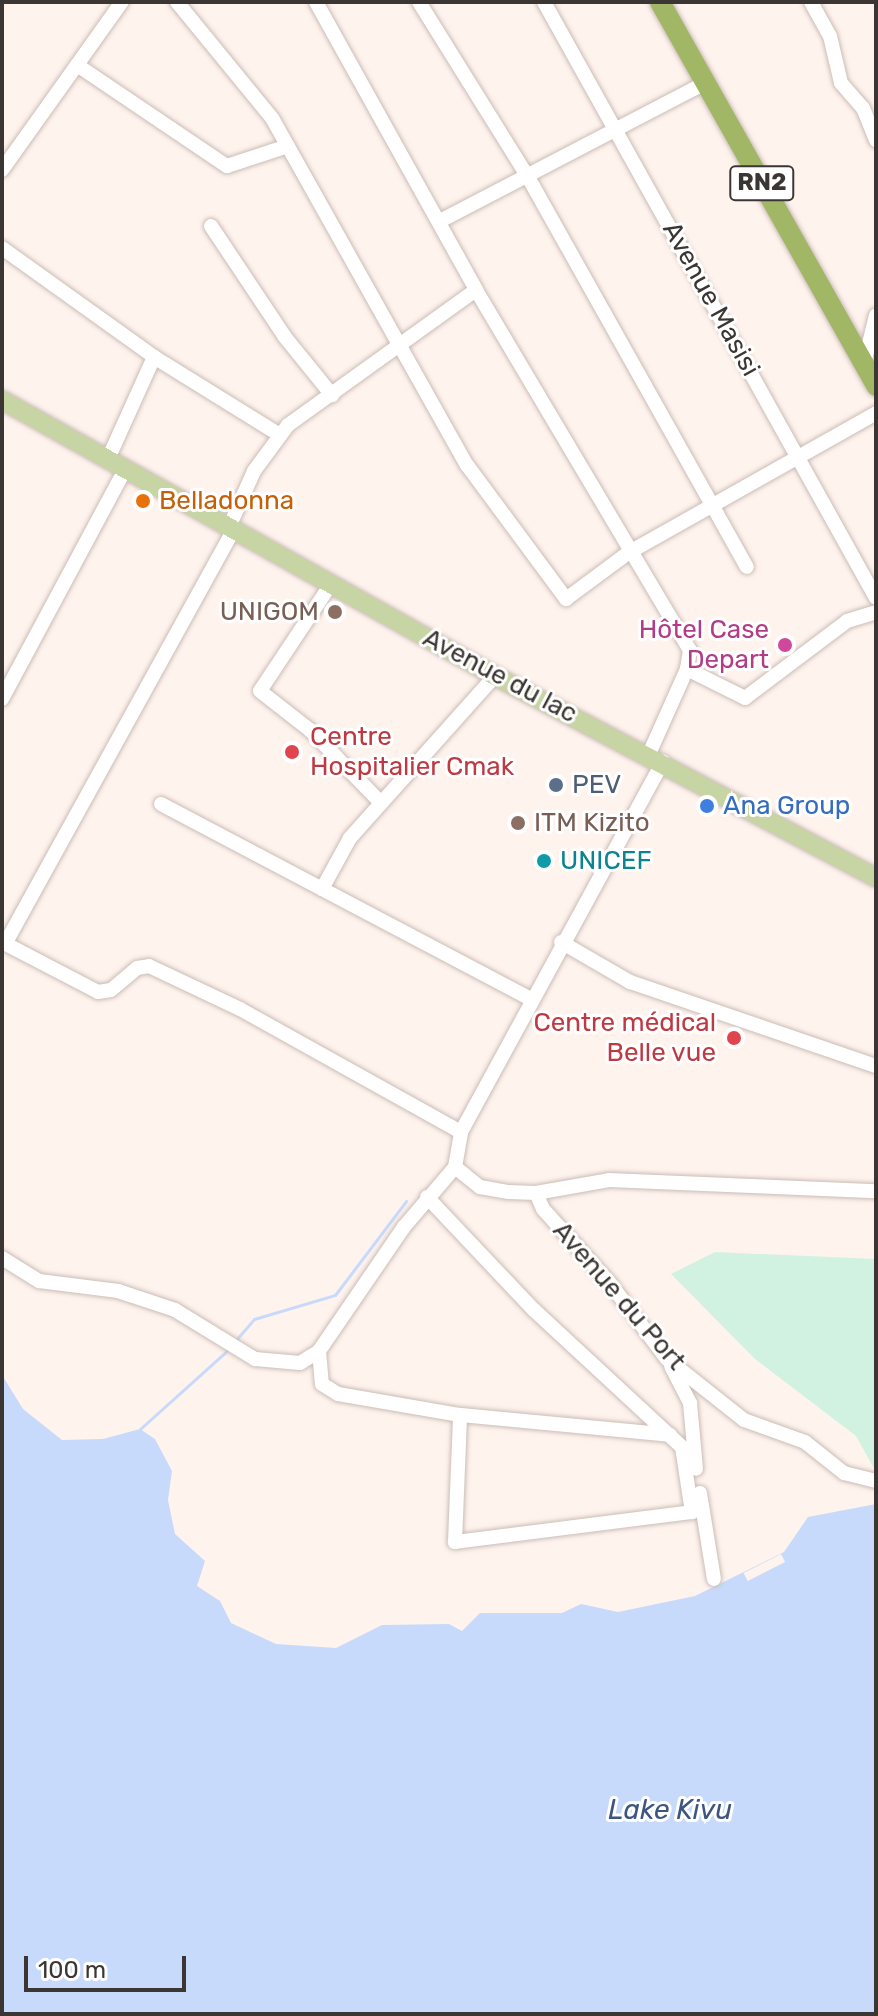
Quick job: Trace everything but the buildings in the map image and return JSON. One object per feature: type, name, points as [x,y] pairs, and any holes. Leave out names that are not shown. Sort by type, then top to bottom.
[{"type":"highway","name":"RN2","points":[[660,2],[876,386]]},
{"type":"main road","name":"Avenue du lac","points":[[2,400],[495,676],[656,758],[876,878]]},
{"type":"street","points":[[2,170],[122,2]]},
{"type":"street","points":[[177,2],[272,118],[327,225],[400,344],[467,465],[566,599],[628,553],[876,413]]},
{"type":"street","points":[[2,1258],[39,1281],[105,1289],[175,1310],[255,1359],[300,1363],[319,1351],[427,1197],[455,1167],[461,1132],[656,758],[687,669],[690,650],[628,553],[476,290],[316,2]]},
{"type":"street","points":[[419,2],[528,177],[747,567]]},
{"type":"street","name":"Avenue Masisi","points":[[544,2],[618,127],[876,598]]},
{"type":"street","points":[[811,2],[830,36],[841,83],[863,108],[876,140]]},
{"type":"street","points":[[77,65],[227,166],[288,146]]},
{"type":"street","points":[[440,221],[705,83]]},
{"type":"street","points":[[211,226],[285,337],[332,395]]},
{"type":"street","points":[[2,248],[154,357],[280,435]]},
{"type":"street","points":[[461,1132],[240,1009],[149,966],[137,968],[111,990],[98,992],[3,943],[232,527],[254,471],[280,435],[476,290]]},
{"type":"street","points":[[864,364],[876,315]]},
{"type":"street","points":[[108,459],[154,357]]},
{"type":"street","points":[[2,699],[126,468]]},
{"type":"street","points":[[331,584],[260,691],[311,731],[381,803]]},
{"type":"street","points":[[687,669],[745,698],[847,621],[876,612]]},
{"type":"street","points":[[322,889],[350,838],[495,676]]},
{"type":"street","points":[[161,804],[531,999]]},
{"type":"street","points":[[561,942],[622,979],[876,1066]]},
{"type":"street","points":[[455,1167],[480,1187],[536,1193],[609,1180],[876,1191]]},
{"type":"street","name":"Avenue du Port","points":[[536,1193],[543,1209],[609,1282],[667,1359],[744,1420],[805,1442],[844,1473],[876,1481]]},
{"type":"street","points":[[427,1197],[534,1310],[670,1435],[686,1456],[692,1512],[455,1542],[460,1415]]},
{"type":"street","points":[[319,1351],[319,1375],[329,1391],[460,1415],[670,1435]]},
{"type":"street","points":[[667,1359],[690,1403],[714,1579]]},
{"type":"green space","points":[[715,1252],[876,1259],[876,1472],[856,1436],[755,1359],[671,1274]]},
{"type":"water","name":"Lake Kivu","points":[[2,1375],[23,1409],[62,1440],[103,1439],[140,1429],[155,1439],[172,1471],[168,1500],[175,1534],[205,1561],[197,1586],[220,1601],[231,1623],[276,1644],[336,1648],[382,1625],[449,1624],[462,1631],[480,1613],[562,1613],[581,1604],[618,1612],[695,1596],[784,1552],[808,1517],[876,1504],[876,2014],[2,2014]]},
{"type":"pier","points":[[781,1554],[785,1562],[748,1581],[744,1573]]},
{"type":"waterway","points":[[235,1341],[254,1319],[335,1295],[406,1201]]},
{"type":"waterway","points":[[140,1429],[230,1348]]},
{"type":"place","name":"Belladonna","points":[[143,501]]},
{"type":"place","name":"UNIGOM","points":[[335,612]]},
{"type":"place","name":"Hôtel Case Depart","points":[[785,645]]},
{"type":"place","name":"Centre Hospitalier Cmak","points":[[292,752]]},
{"type":"place","name":"PEV","points":[[556,785]]},
{"type":"place","name":"Ana Group","points":[[707,806]]},
{"type":"place","name":"ITM Kizito","points":[[518,823]]},
{"type":"place","name":"UNICEF","points":[[544,861]]},
{"type":"place","name":"Centre médical Belle vue","points":[[734,1038]]}]
